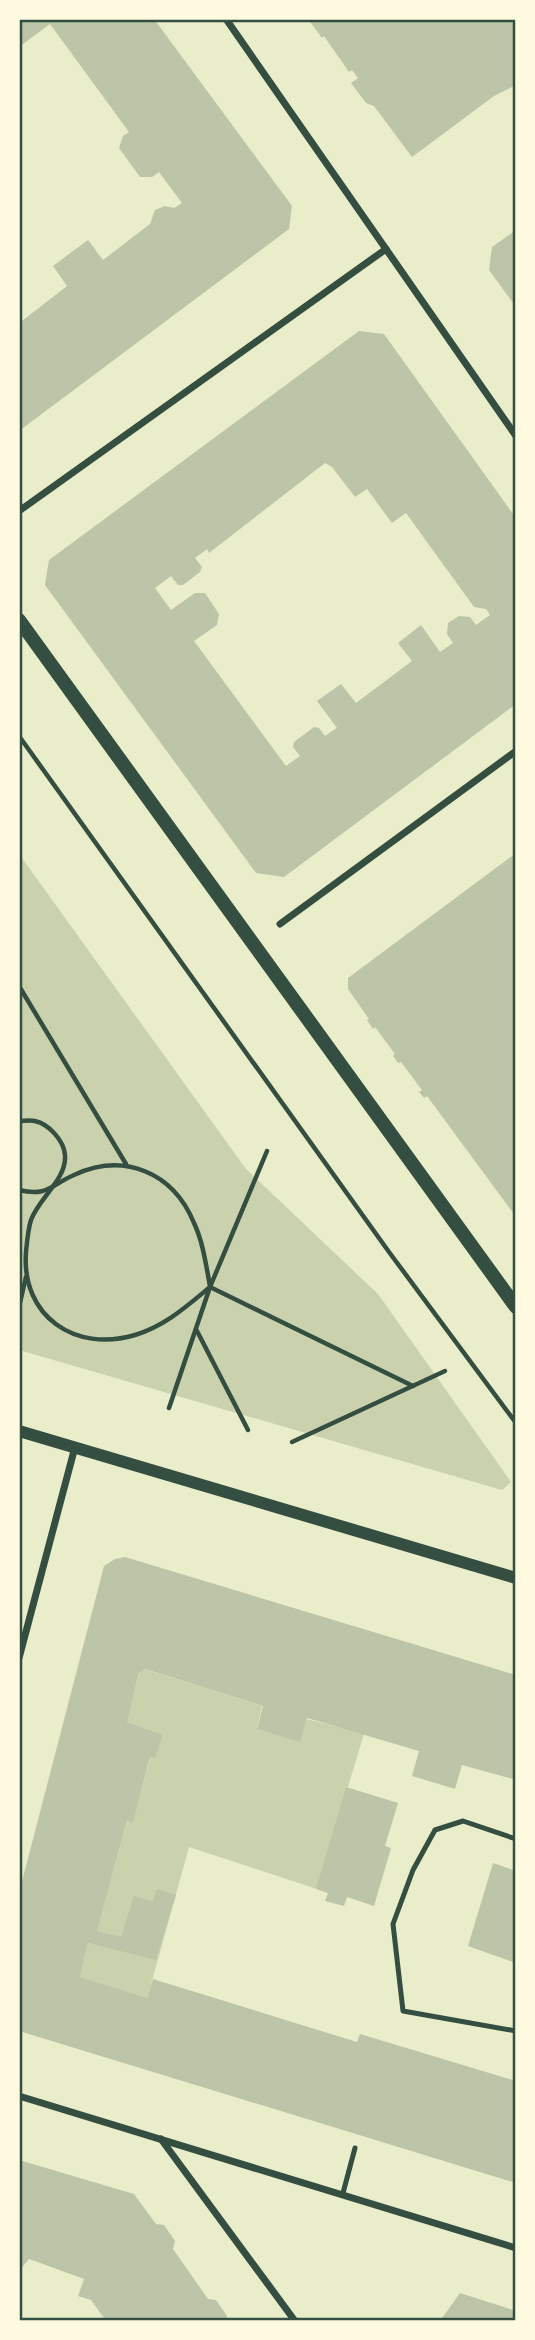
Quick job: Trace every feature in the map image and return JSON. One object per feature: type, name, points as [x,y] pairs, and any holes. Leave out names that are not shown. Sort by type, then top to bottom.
[{"type":"main road","points":[[19,620],[516,1307]]},
{"type":"street","points":[[226,19],[516,436]]},
{"type":"street","points":[[19,511],[386,249]]},
{"type":"street","points":[[280,924],[516,751]]},
{"type":"street","points":[[19,1431],[516,1578]]},
{"type":"street","points":[[19,1658],[75,1447]]},
{"type":"street","points":[[19,2096],[516,2248]]},
{"type":"street","points":[[161,2139],[295,2321]]},
{"type":"lane","points":[[516,1839],[463,1821],[435,1830],[413,1870],[393,1924],[403,2011],[516,2031]]},
{"type":"lane","points":[[343,2193],[355,2148]]},
{"type":"path","points":[[19,736],[388,1252],[516,1423]]},
{"type":"path","points":[[19,986],[126,1164]]},
{"type":"path","points":[[19,1121],[35,1121],[55,1133],[65,1153],[64,1170],[31,1221],[26,1252],[27,1276],[36,1305],[53,1323],[82,1338],[111,1340],[134,1335],[163,1324],[210,1287]]},
{"type":"path","points":[[169,1408],[210,1287],[267,1150]]},
{"type":"path","points":[[19,1190],[29,1193],[48,1192],[73,1175],[100,1166],[126,1164],[155,1174],[177,1195],[194,1222],[210,1287]]},
{"type":"path","points":[[19,1307],[27,1276]]},
{"type":"path","points":[[210,1287],[413,1386]]},
{"type":"path","points":[[196,1330],[247,1430]]},
{"type":"path","points":[[292,1442],[445,1371]]},
{"type":"green space","points":[[19,854],[246,1169],[378,1294],[511,1482],[502,1490],[19,1350]]},
{"type":"green space","points":[[141,1668],[262,1706],[257,1728],[299,1741],[307,1719],[364,1734],[317,1889],[189,1847],[147,1999],[80,1977],[88,1943],[93,1944],[127,1822],[133,1822],[157,1733],[126,1722]]},
{"type":"building","points":[[19,19],[154,19],[292,206],[289,229],[19,431],[19,318],[22,321],[67,286],[53,266],[88,240],[103,260],[150,224],[155,210],[165,206],[174,208],[182,203],[159,172],[152,177],[140,177],[119,148],[123,136],[129,132],[50,24],[19,47]]},
{"type":"building","points":[[308,19],[516,19],[516,85],[494,96],[412,157],[374,106],[366,103],[351,83],[358,78],[352,70],[349,72],[324,36],[322,38]]},
{"type":"building","points":[[516,230],[516,307],[489,270],[492,247]]},
{"type":"building","points":[[359,331],[384,334],[516,518],[516,704],[284,877],[256,873],[45,585],[49,560]],"holes":[[[325,463],[332,467],[355,497],[367,489],[392,523],[406,513],[474,607],[486,609],[490,615],[476,625],[470,617],[459,616],[448,623],[447,634],[453,643],[440,652],[421,625],[398,643],[412,661],[356,703],[341,684],[317,701],[337,728],[325,736],[319,728],[314,727],[294,742],[293,747],[300,756],[286,766],[194,641],[217,625],[219,614],[205,593],[195,593],[171,610],[155,588],[171,576],[178,585],[183,585],[200,572],[202,567],[195,558],[207,549],[209,553]]]},
{"type":"building","points":[[516,853],[516,1217],[427,1096],[424,1098],[419,1092],[422,1090],[401,1062],[398,1063],[393,1056],[395,1054],[375,1027],[373,1029],[348,989],[348,978]]},
{"type":"building","points":[[125,1557],[516,1675],[516,1780],[462,1765],[455,1789],[412,1776],[419,1751],[307,1718],[300,1742],[257,1729],[263,1706],[145,1669],[139,1673],[127,1722],[163,1735],[155,1758],[150,1757],[133,1823],[127,1821],[97,1931],[121,1937],[134,1896],[153,1901],[157,1889],[176,1895],[156,1960],[88,1943],[80,1977],[147,1998],[153,1979],[357,2042],[360,2034],[516,2081],[516,2183],[19,2031],[19,1893],[104,1566],[115,1559]]},
{"type":"building","points":[[346,1787],[398,1803],[385,1846],[391,1848],[374,1906],[347,1897],[344,1906],[325,1901],[328,1893],[316,1889]]},
{"type":"building","points":[[493,1863],[516,1871],[516,1963],[468,1946]]},
{"type":"building","points":[[19,2160],[134,2194],[156,2224],[164,2225],[175,2241],[173,2249],[208,2299],[216,2300],[227,2316],[227,2321],[106,2321],[91,2300],[78,2296],[84,2279],[29,2259],[19,2271]]},
{"type":"building","points":[[460,2293],[516,2311],[516,2321],[440,2321]]}]
